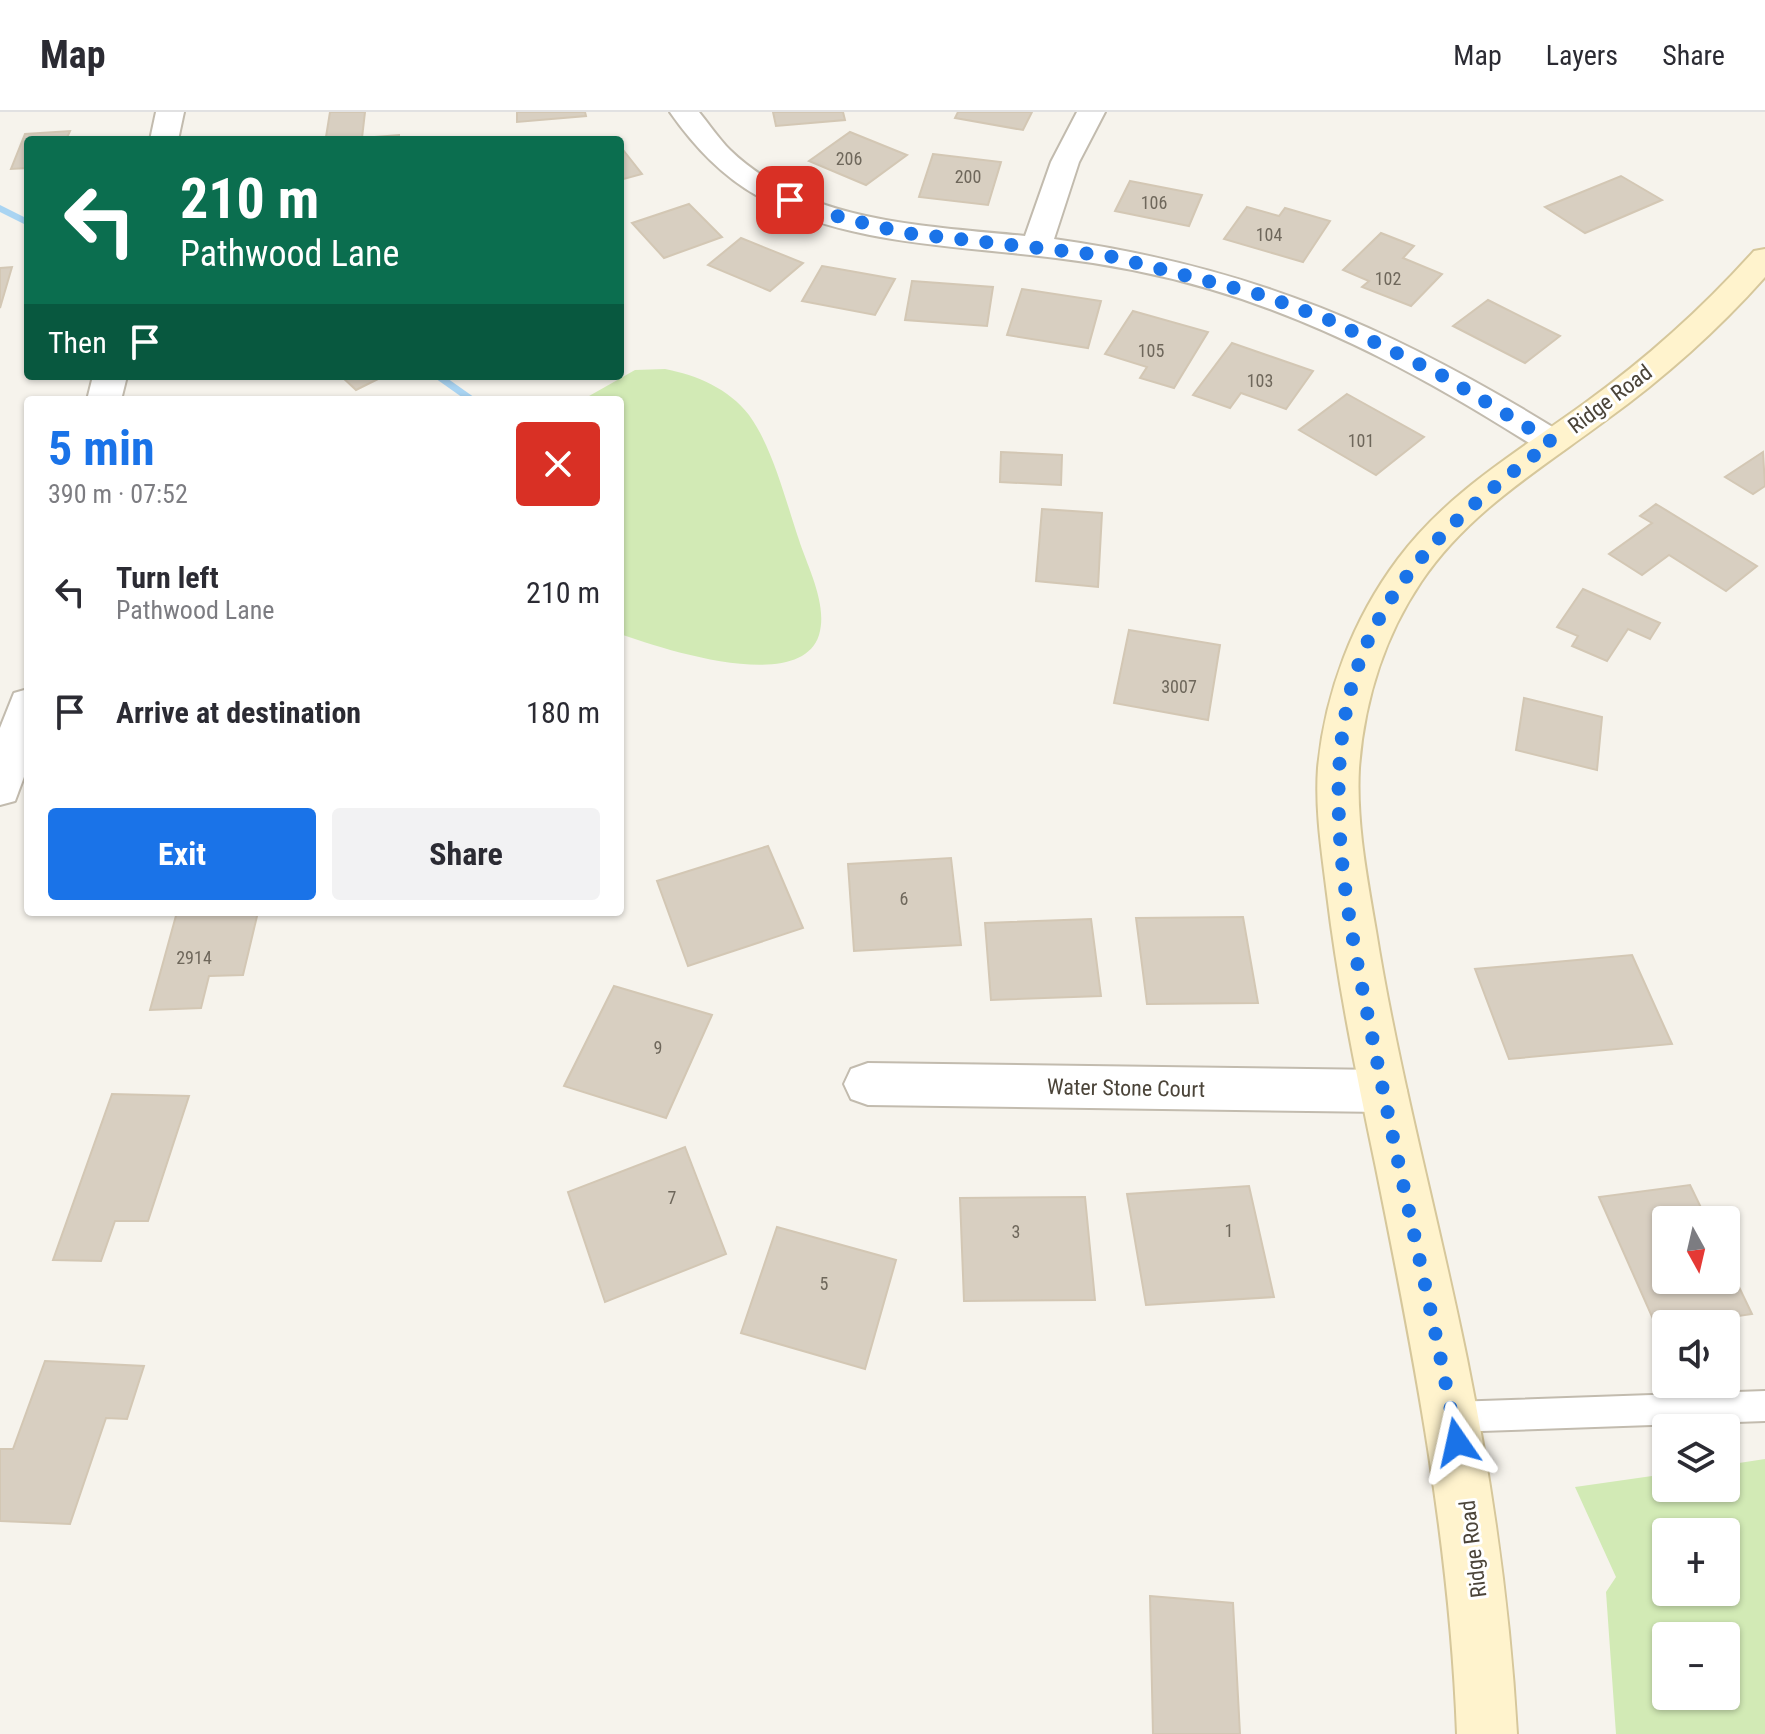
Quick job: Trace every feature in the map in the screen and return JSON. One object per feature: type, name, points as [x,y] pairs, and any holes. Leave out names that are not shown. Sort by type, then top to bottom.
[{"type":"street","points":[[165,136],[170,112]]},
{"type":"street","points":[[684,112],[698,135],[739,174],[790,200],[843,218],[905,233],[1109,256],[1262,295],[1332,321],[1443,376],[1552,442]]},
{"type":"street","points":[[1037,246],[1065,162],[1091,112]]},
{"type":"street","name":"Ridge Road","points":[[1487,1734],[1480,1600],[1466,1491],[1383,1091],[1354,937],[1340,832],[1339,771],[1353,683],[1387,607],[1428,546],[1460,514],[1653,367],[1706,320],[1765,258]]},
{"type":"street","points":[[0,789],[24,716]]},
{"type":"street","name":"Water Stone Court","points":[[868,1084],[1383,1091]]},
{"type":"lane","points":[[1452,1417],[1765,1406]]},
{"type":"green space","points":[[665,369],[700,379],[732,398],[758,428],[778,476],[819,599],[819,635],[807,653],[786,662],[758,665],[727,662],[624,635],[624,396],[589,396],[617,380],[624,380],[624,376],[635,370]]},
{"type":"green space","points":[[1765,1459],[1765,1734],[1616,1734],[1606,1592],[1616,1577],[1575,1487],[1652,1476],[1652,1502],[1740,1502],[1740,1463]]},
{"type":"building","points":[[330,112],[365,112],[362,136],[326,136]]},
{"type":"building","points":[[517,112],[585,112],[586,116],[517,122]]},
{"type":"building","points":[[773,112],[843,112],[845,120],[776,126]]},
{"type":"building","points":[[958,112],[1032,112],[1023,130],[955,118]]},
{"type":"building","points":[[70,131],[68,136],[25,134]]},
{"type":"building","points":[[850,132],[907,155],[866,185],[809,161]]},
{"type":"building","points":[[24,136],[24,168],[11,169]]},
{"type":"building","points":[[624,151],[642,174],[624,179]]},
{"type":"building","points":[[933,154],[1001,162],[988,205],[919,197]]},
{"type":"building","points":[[1621,176],[1662,200],[1585,233],[1545,207]]},
{"type":"building","points":[[1130,181],[1202,195],[1189,226],[1115,211]]},
{"type":"building","points":[[689,204],[722,237],[664,258],[632,223]]},
{"type":"building","points":[[1247,207],[1279,216],[1285,208],[1330,221],[1303,262],[1224,239]]},
{"type":"building","points":[[1381,233],[1414,246],[1403,258],[1442,274],[1411,306],[1362,287],[1369,281],[1343,270]]},
{"type":"building","points":[[741,238],[803,263],[770,291],[708,265]]},
{"type":"building","points":[[822,266],[895,279],[875,315],[802,301]]},
{"type":"building","points":[[12,267],[0,308],[0,268]]},
{"type":"building","points":[[912,281],[993,287],[987,326],[905,320]]},
{"type":"building","points":[[1022,289],[1101,301],[1088,348],[1007,335]]},
{"type":"building","points":[[1488,300],[1560,336],[1525,363],[1453,326]]},
{"type":"building","points":[[1133,311],[1208,332],[1174,388],[1140,378],[1147,367],[1105,354]]},
{"type":"building","points":[[1232,343],[1313,371],[1286,409],[1241,393],[1230,408],[1193,395]]},
{"type":"building","points":[[345,380],[376,380],[356,390]]},
{"type":"building","points":[[1347,394],[1424,437],[1376,475],[1299,430]]},
{"type":"building","points":[[1001,452],[1062,455],[1061,485],[1000,482]]},
{"type":"building","points":[[1763,452],[1765,486],[1753,494],[1725,477]]},
{"type":"building","points":[[1656,504],[1757,566],[1726,591],[1669,555],[1642,575],[1609,554],[1652,523],[1640,516]]},
{"type":"building","points":[[1042,509],[1102,513],[1098,587],[1036,581]]},
{"type":"building","points":[[1583,589],[1660,623],[1650,639],[1628,629],[1607,661],[1572,646],[1578,636],[1557,627]]},
{"type":"building","points":[[1129,630],[1220,645],[1208,720],[1114,703]]},
{"type":"building","points":[[1524,698],[1602,717],[1597,770],[1516,750]]},
{"type":"building","points":[[768,846],[803,928],[688,966],[657,881]]},
{"type":"building","points":[[951,858],[961,945],[854,951],[848,864]]},
{"type":"building","points":[[176,916],[257,916],[243,975],[209,976],[201,1008],[150,1010]]},
{"type":"building","points":[[1243,917],[1258,1003],[1147,1004],[1136,918]]},
{"type":"building","points":[[1091,919],[1101,996],[991,1000],[985,923]]},
{"type":"building","points":[[1632,955],[1672,1044],[1509,1059],[1475,969]]},
{"type":"building","points":[[614,986],[712,1015],[666,1118],[564,1086]]},
{"type":"building","points":[[112,1094],[189,1096],[148,1221],[115,1221],[101,1261],[53,1260]]},
{"type":"building","points":[[685,1147],[726,1254],[605,1302],[568,1192]]},
{"type":"building","points":[[1690,1185],[1700,1206],[1652,1206],[1652,1294],[1740,1294],[1740,1289],[1752,1314],[1740,1316],[1740,1310],[1652,1310],[1652,1317],[1599,1197]]},
{"type":"building","points":[[1249,1186],[1274,1297],[1146,1305],[1127,1194]]},
{"type":"building","points":[[1085,1197],[1095,1300],[964,1301],[960,1198]]},
{"type":"building","points":[[777,1227],[896,1260],[865,1369],[741,1333]]},
{"type":"building","points":[[45,1361],[144,1366],[127,1419],[106,1418],[70,1524],[0,1521],[0,1449],[13,1449]]},
{"type":"building","points":[[1150,1596],[1233,1603],[1240,1734],[1153,1734]]},
{"type":"waterway","points":[[0,208],[24,221]]},
{"type":"waterway","points":[[443,380],[467,396]]},
{"type":"route","points":[[790,200],[843,218],[905,233],[1000,241],[1109,256],[1262,295],[1332,321],[1443,376],[1552,442],[1460,514],[1428,546],[1396,592],[1369,641],[1353,683],[1343,727],[1339,771],[1340,832],[1350,910],[1383,1091],[1457,1442]]}]
